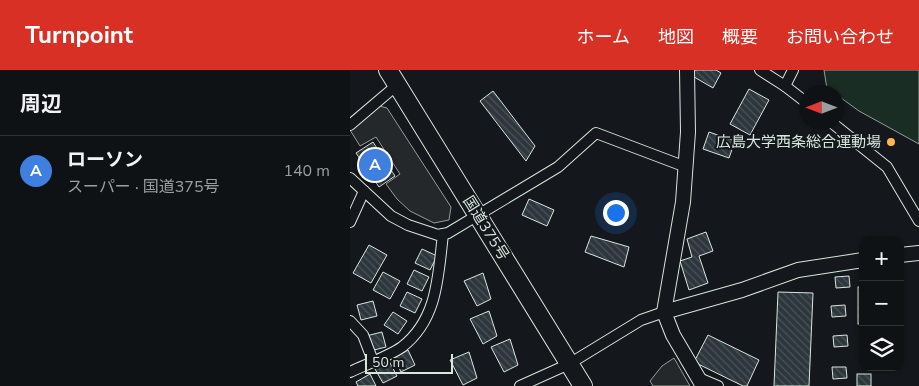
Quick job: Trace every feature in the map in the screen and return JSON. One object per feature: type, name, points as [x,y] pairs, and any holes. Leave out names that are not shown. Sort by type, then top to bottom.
[{"type":"highway","name":"国道375号","points":[[392,77],[583,386]]},
{"type":"street","points":[[687,70],[688,132],[683,202],[664,312],[673,335],[702,382],[718,386]]},
{"type":"street","points":[[760,70],[799,97]]},
{"type":"street","points":[[785,86],[793,70]]},
{"type":"street","points":[[350,126],[392,77]]},
{"type":"street","points":[[841,130],[887,167],[919,221]]},
{"type":"street","points":[[350,178],[391,216],[408,225],[438,235],[448,233],[558,167],[596,133],[686,167]]},
{"type":"street","points":[[350,222],[364,191]]},
{"type":"street","points":[[350,372],[402,347],[423,326],[437,291],[443,234]]},
{"type":"street","points":[[904,254],[919,252]]},
{"type":"street","points":[[520,386],[569,364],[641,320],[742,290],[798,270],[859,261]]},
{"type":"street","points":[[350,321],[362,335],[374,361]]},
{"type":"green space","points":[[824,70],[919,70],[919,144],[859,111],[844,100],[844,85],[826,85]]},
{"type":"shaded area","points":[[375,105],[387,108],[451,207],[449,220],[434,223],[410,211],[397,199],[386,184],[400,174],[376,137],[360,146],[350,130]]},
{"type":"shaded area","points":[[674,358],[690,386],[653,386],[650,381],[662,366]]},
{"type":"building","points":[[691,70],[716,70],[721,73],[713,88],[689,74]]},
{"type":"building","points":[[749,89],[769,100],[750,135],[730,124]]},
{"type":"building","points":[[493,91],[535,146],[526,161],[480,101]]},
{"type":"building","points":[[709,132],[735,141],[729,158],[703,149]]},
{"type":"building","points":[[373,142],[395,176],[379,187],[356,153]]},
{"type":"building","points":[[529,199],[554,210],[547,226],[522,215]]},
{"type":"building","points":[[706,232],[713,251],[699,256],[708,283],[689,290],[680,261],[692,257],[687,239]]},
{"type":"building","points":[[591,236],[629,247],[624,267],[585,252]]},
{"type":"building","points":[[369,245],[387,255],[371,283],[353,273]]},
{"type":"building","points":[[422,249],[437,256],[430,270],[415,263]]},
{"type":"building","points":[[414,270],[429,277],[422,291],[407,284]]},
{"type":"building","points":[[383,272],[400,281],[390,299],[373,290]]},
{"type":"building","points":[[483,273],[491,299],[477,306],[464,281]]},
{"type":"building","points":[[849,276],[850,287],[836,288],[835,277]]},
{"type":"building","points":[[858,287],[859,287],[859,324]]},
{"type":"building","points":[[407,292],[422,299],[415,313],[400,306]]},
{"type":"building","points":[[778,292],[813,293],[809,386],[774,386]]},
{"type":"building","points":[[373,301],[377,316],[361,320],[357,305]]},
{"type":"building","points":[[845,305],[846,316],[832,317],[831,306]]},
{"type":"building","points":[[489,311],[497,336],[483,344],[470,319]]},
{"type":"building","points":[[393,312],[407,321],[398,334],[384,325]]},
{"type":"building","points":[[382,332],[386,347],[370,351],[366,336]]},
{"type":"building","points":[[708,335],[759,360],[747,386],[743,386],[694,362]]},
{"type":"building","points":[[847,335],[848,346],[834,347],[833,336]]},
{"type":"building","points":[[510,339],[518,365],[504,372],[491,347]]},
{"type":"building","points":[[408,350],[415,365],[401,372],[394,358]]},
{"type":"building","points":[[469,352],[477,378],[463,385],[450,360]]},
{"type":"building","points":[[389,361],[397,376],[383,383],[375,369]]},
{"type":"building","points":[[832,367],[846,367],[847,378],[833,379]]},
{"type":"building","points":[[370,374],[376,386],[358,386],[356,382]]},
{"type":"building","points":[[857,374],[871,374],[871,386],[857,386]]},
{"type":"place","name":"広島大学西条総合運動場","points":[[891,142]]},
{"type":"place","name":"ローソン","points":[[375,165]]}]
